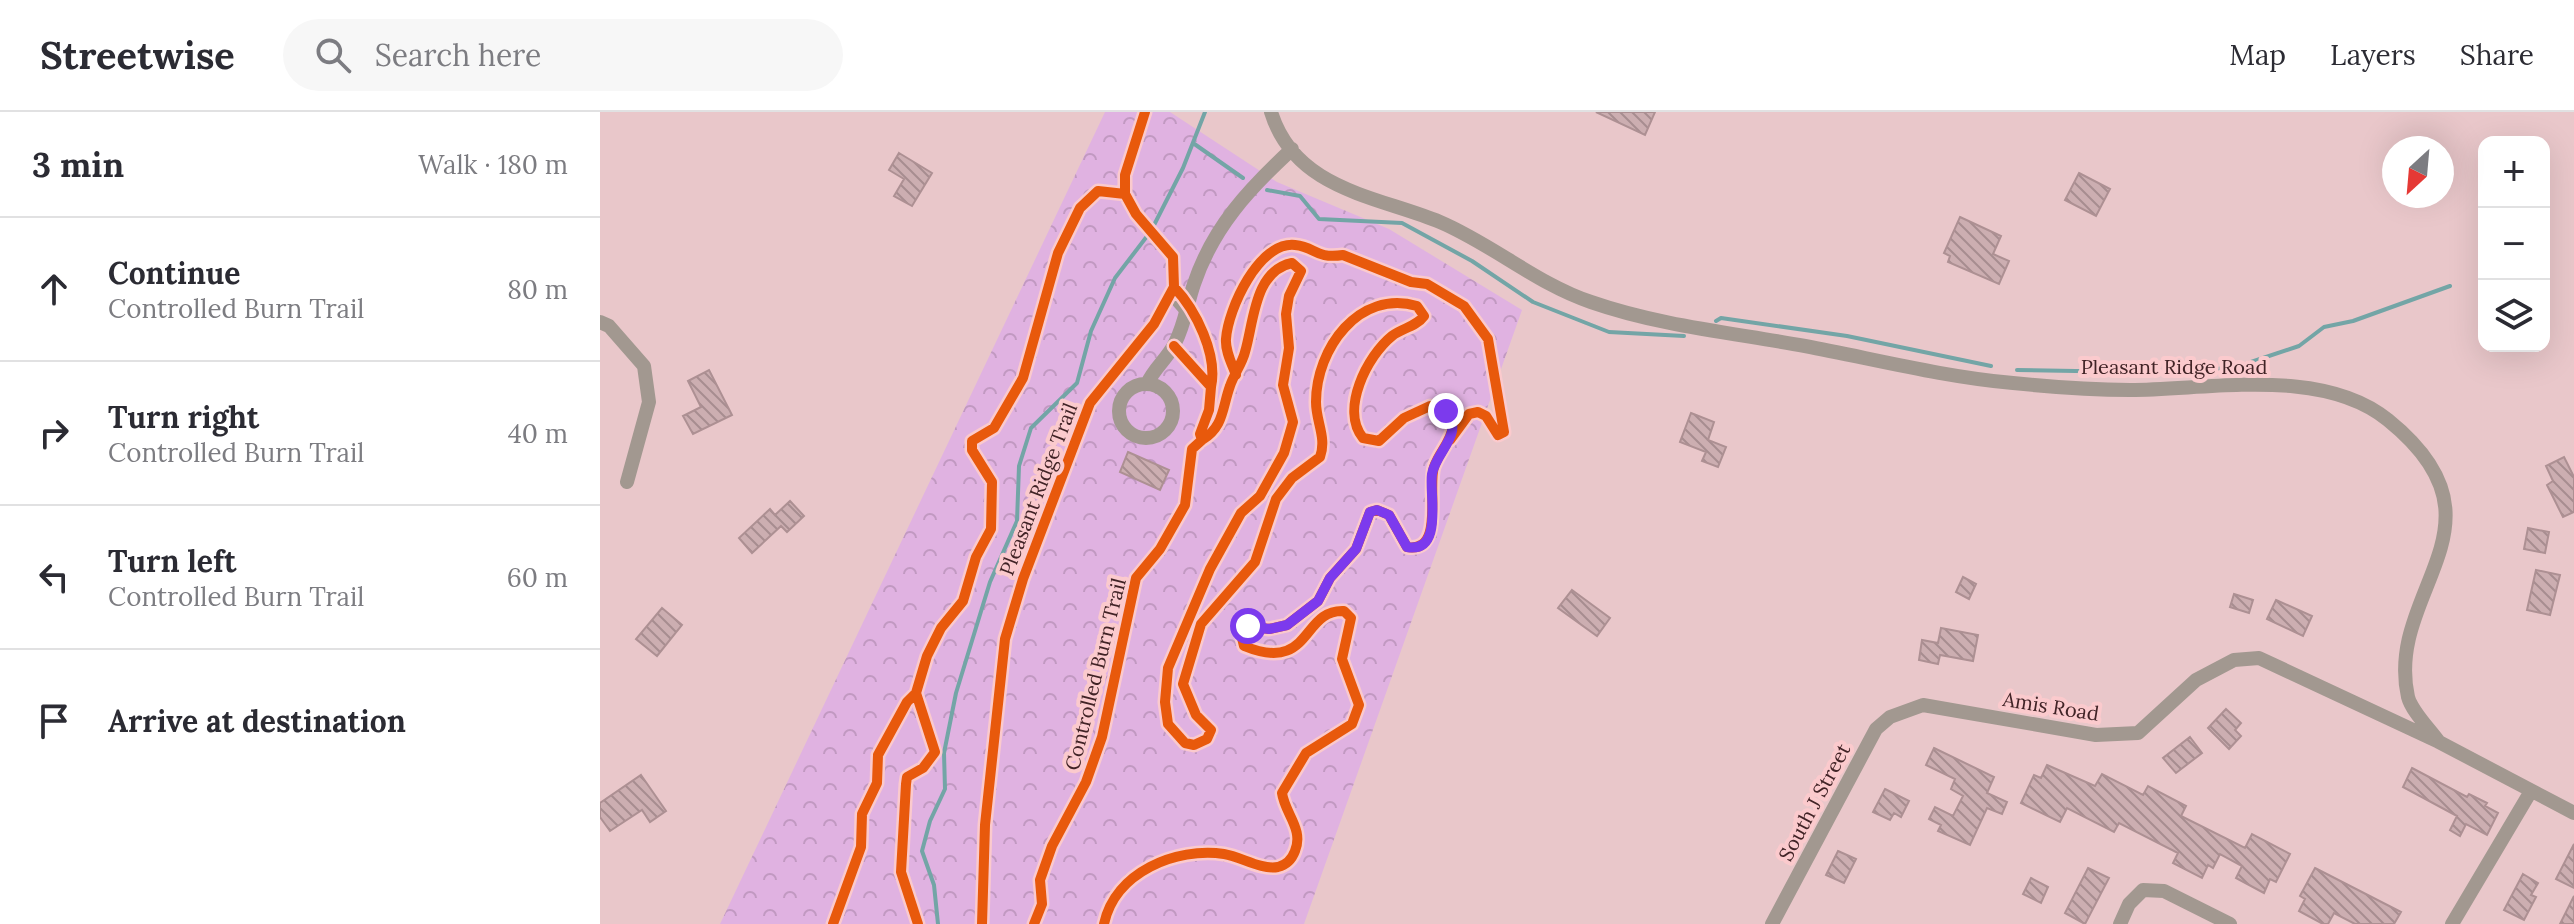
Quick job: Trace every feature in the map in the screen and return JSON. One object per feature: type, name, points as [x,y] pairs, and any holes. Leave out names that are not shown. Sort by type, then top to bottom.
[{"type":"street","name":"Pleasant Ridge Road","points":[[1271,112],[1292,149],[1305,164],[1351,194],[1445,224],[1516,266],[1589,302],[1656,321],[2009,383],[2129,390],[2266,384],[2331,392],[2384,416],[2425,452],[2445,496],[2443,552],[2405,653],[2409,700],[2439,742],[2574,813]]},
{"type":"street","points":[[1147,384],[1153,370],[1174,346],[1194,284],[1216,233],[1241,198],[1292,149]]},
{"type":"street","points":[[600,322],[609,326],[644,366],[649,402],[627,482]]},
{"type":"street","name":"Amis Road","points":[[1904,711],[1923,705],[2096,735],[2138,733],[2196,680],[2234,660],[2259,658],[2439,742]]},
{"type":"street","name":"South J Street","points":[[1772,924],[1876,729],[1904,711]]},
{"type":"street","points":[[2452,924],[2531,791]]},
{"type":"street","points":[[2120,924],[2129,904],[2143,890],[2164,891],[2230,924]]},
{"type":"lane","points":[[1170,297],[1186,316]]},
{"type":"green space","points":[[1105,112],[1170,112],[1277,182],[1389,229],[1522,310],[1304,924],[720,924]]},
{"type":"building","points":[[1596,112],[1655,112],[1645,135]]},
{"type":"building","points":[[899,153],[932,173],[912,206],[894,196],[904,179],[889,170]]},
{"type":"building","points":[[2079,173],[2110,189],[2096,216],[2065,200]]},
{"type":"building","points":[[1960,217],[2001,236],[1993,254],[2009,261],[1999,284],[1948,262],[1950,256],[1944,253]]},
{"type":"building","points":[[709,370],[732,415],[693,434],[683,416],[701,407],[688,381]]},
{"type":"building","points":[[1691,413],[1714,422],[1708,440],[1726,447],[1718,467],[1702,461],[1706,452],[1680,442]]},
{"type":"building","points":[[1128,452],[1169,470],[1160,490],[1120,472]]},
{"type":"building","points":[[2564,457],[2574,477],[2574,512],[2563,517],[2547,485],[2553,481],[2546,466]]},
{"type":"building","points":[[790,501],[804,516],[787,532],[781,526],[752,553],[739,538],[770,509],[775,515]]},
{"type":"building","points":[[2528,528],[2549,532],[2545,553],[2524,549]]},
{"type":"building","points":[[2536,570],[2560,575],[2550,615],[2527,610]]},
{"type":"building","points":[[1963,577],[1976,584],[1969,599],[1956,592]]},
{"type":"building","points":[[1572,590],[1610,618],[1597,636],[1558,608]]},
{"type":"building","points":[[2234,594],[2253,600],[2249,613],[2230,607]]},
{"type":"building","points":[[2276,600],[2312,616],[2303,636],[2267,619]]},
{"type":"building","points":[[662,608],[682,625],[657,656],[636,639]]},
{"type":"building","points":[[1941,628],[1978,635],[1973,661],[1940,655],[1938,664],[1919,660],[1922,640],[1938,643]]},
{"type":"building","points":[[2226,709],[2241,723],[2235,730],[2241,736],[2229,749],[2208,728]]},
{"type":"building","points":[[2190,737],[2202,753],[2176,773],[2163,758]]},
{"type":"building","points":[[1934,748],[1994,777],[1987,793],[2007,802],[2002,814],[1987,808],[1970,845],[1938,831],[1941,825],[1929,819],[1935,807],[1953,816],[1963,796],[1951,789],[1955,779],[1926,765]]},
{"type":"building","points":[[2047,765],[2095,786],[2102,774],[2143,795],[2148,786],[2186,806],[2181,816],[2245,848],[2252,834],[2290,854],[2276,882],[2270,879],[2264,893],[2236,878],[2242,866],[2220,854],[2213,868],[2208,865],[2202,878],[2173,863],[2178,853],[2119,823],[2114,832],[2067,808],[2060,822],[2021,803],[2034,775],[2041,778]]},
{"type":"building","points":[[2412,768],[2467,797],[2469,794],[2487,803],[2485,806],[2498,813],[2487,835],[2466,824],[2460,836],[2450,830],[2457,816],[2403,787]]},
{"type":"building","points":[[641,775],[666,811],[650,822],[642,810],[610,831],[600,817],[600,803]]},
{"type":"building","points":[[1885,789],[1909,801],[1901,817],[1894,813],[1890,820],[1873,812]]},
{"type":"building","points":[[2574,844],[2574,888],[2556,879]]},
{"type":"building","points":[[1838,851],[1856,859],[1844,883],[1826,875]]},
{"type":"building","points":[[2088,868],[2109,878],[2085,924],[2065,913]]},
{"type":"building","points":[[2315,868],[2401,912],[2394,924],[2355,924],[2334,913],[2328,924],[2323,924],[2299,911],[2305,899],[2300,896]]},
{"type":"building","points":[[2523,874],[2538,883],[2531,895],[2536,897],[2524,920],[2504,910]]},
{"type":"building","points":[[2031,878],[2048,887],[2041,903],[2023,894]]},
{"type":"building","points":[[2574,896],[2574,924],[2560,924]]},
{"type":"waterway","points":[[938,924],[934,885],[922,851],[930,821],[945,789],[944,753],[956,693],[990,582],[1017,521],[1019,466],[1031,428],[1077,383],[1091,331],[1115,278],[1151,231],[1183,168],[1205,112]]},
{"type":"waterway","points":[[1193,143],[1243,178]]},
{"type":"waterway","points":[[1267,190],[1300,196],[1319,219],[1402,223],[1472,261],[1533,302],[1609,332],[1684,336]]},
{"type":"waterway","points":[[2017,370],[2192,373],[2242,365],[2299,346],[2324,327],[2353,321],[2450,286]]},
{"type":"waterway","points":[[1716,321],[1721,318],[1847,336],[1991,366]]},
{"type":"cycle path","name":"Pleasant Ridge Trail","points":[[982,924],[985,825],[1005,639],[1023,579],[1090,403],[1154,324],[1174,287],[1173,257],[1136,214],[1125,194],[1125,175],[1145,112]]},
{"type":"cycle path","points":[[918,924],[901,872],[906,784],[907,777],[923,768],[935,752],[916,693],[927,656],[941,628],[963,601],[976,557],[991,529],[992,482],[972,450],[972,441],[994,428],[1023,378],[1058,253],[1080,208],[1098,191],[1125,194]]},
{"type":"cycle path","points":[[1236,375],[1227,348],[1228,326],[1239,295],[1258,265],[1269,254],[1295,245],[1321,254],[1343,255],[1411,282],[1427,284],[1464,306],[1488,339],[1504,432],[1498,435],[1486,416],[1478,412],[1469,414],[1450,440]]},
{"type":"cycle path","points":[[1104,924],[1110,906],[1121,890],[1134,877],[1168,859],[1206,853],[1224,854],[1258,865],[1278,867],[1292,857],[1297,843],[1296,829],[1282,793],[1306,753],[1352,724],[1359,705],[1342,659],[1351,618],[1344,611],[1330,613],[1294,647],[1282,652],[1266,652],[1244,646],[1241,634],[1248,626],[1269,629],[1287,625],[1318,601],[1330,578],[1356,549],[1370,512],[1377,510],[1389,515],[1407,547],[1419,546],[1426,540],[1432,517],[1434,467],[1453,426],[1446,411],[1430,406],[1404,418],[1379,441],[1363,438],[1354,413],[1355,399],[1366,370],[1392,336],[1424,316],[1417,306],[1396,303],[1377,306],[1345,328],[1333,344],[1318,382],[1316,409],[1322,437],[1320,457],[1292,478],[1276,499],[1255,562],[1201,624],[1183,684],[1196,715],[1211,730],[1207,739],[1194,745],[1185,743],[1168,724],[1165,702],[1168,668],[1210,569],[1241,513],[1260,496],[1284,453],[1293,422],[1283,385],[1289,348],[1286,314],[1289,296],[1301,271],[1292,263],[1279,268],[1263,287],[1244,356],[1221,416],[1215,429],[1202,440],[1200,434],[1209,410],[1211,387],[1174,346]]},
{"type":"cycle path","points":[[1174,287],[1197,320],[1208,347],[1211,387]]},
{"type":"cycle path","name":"Controlled Burn Trail","points":[[1034,924],[1042,904],[1040,880],[1052,846],[1086,782],[1102,737],[1136,578],[1160,549],[1185,505],[1192,449],[1202,440]]},
{"type":"cycle path","points":[[833,924],[861,847],[862,814],[877,783],[878,755],[907,702],[916,693]]},
{"type":"route","points":[[1248,626],[1269,629],[1287,625],[1318,601],[1330,578],[1356,549],[1370,512],[1377,510],[1389,515],[1401,542],[1407,547],[1419,547],[1425,542],[1430,535],[1435,463],[1452,435],[1452,418],[1446,411]]}]
